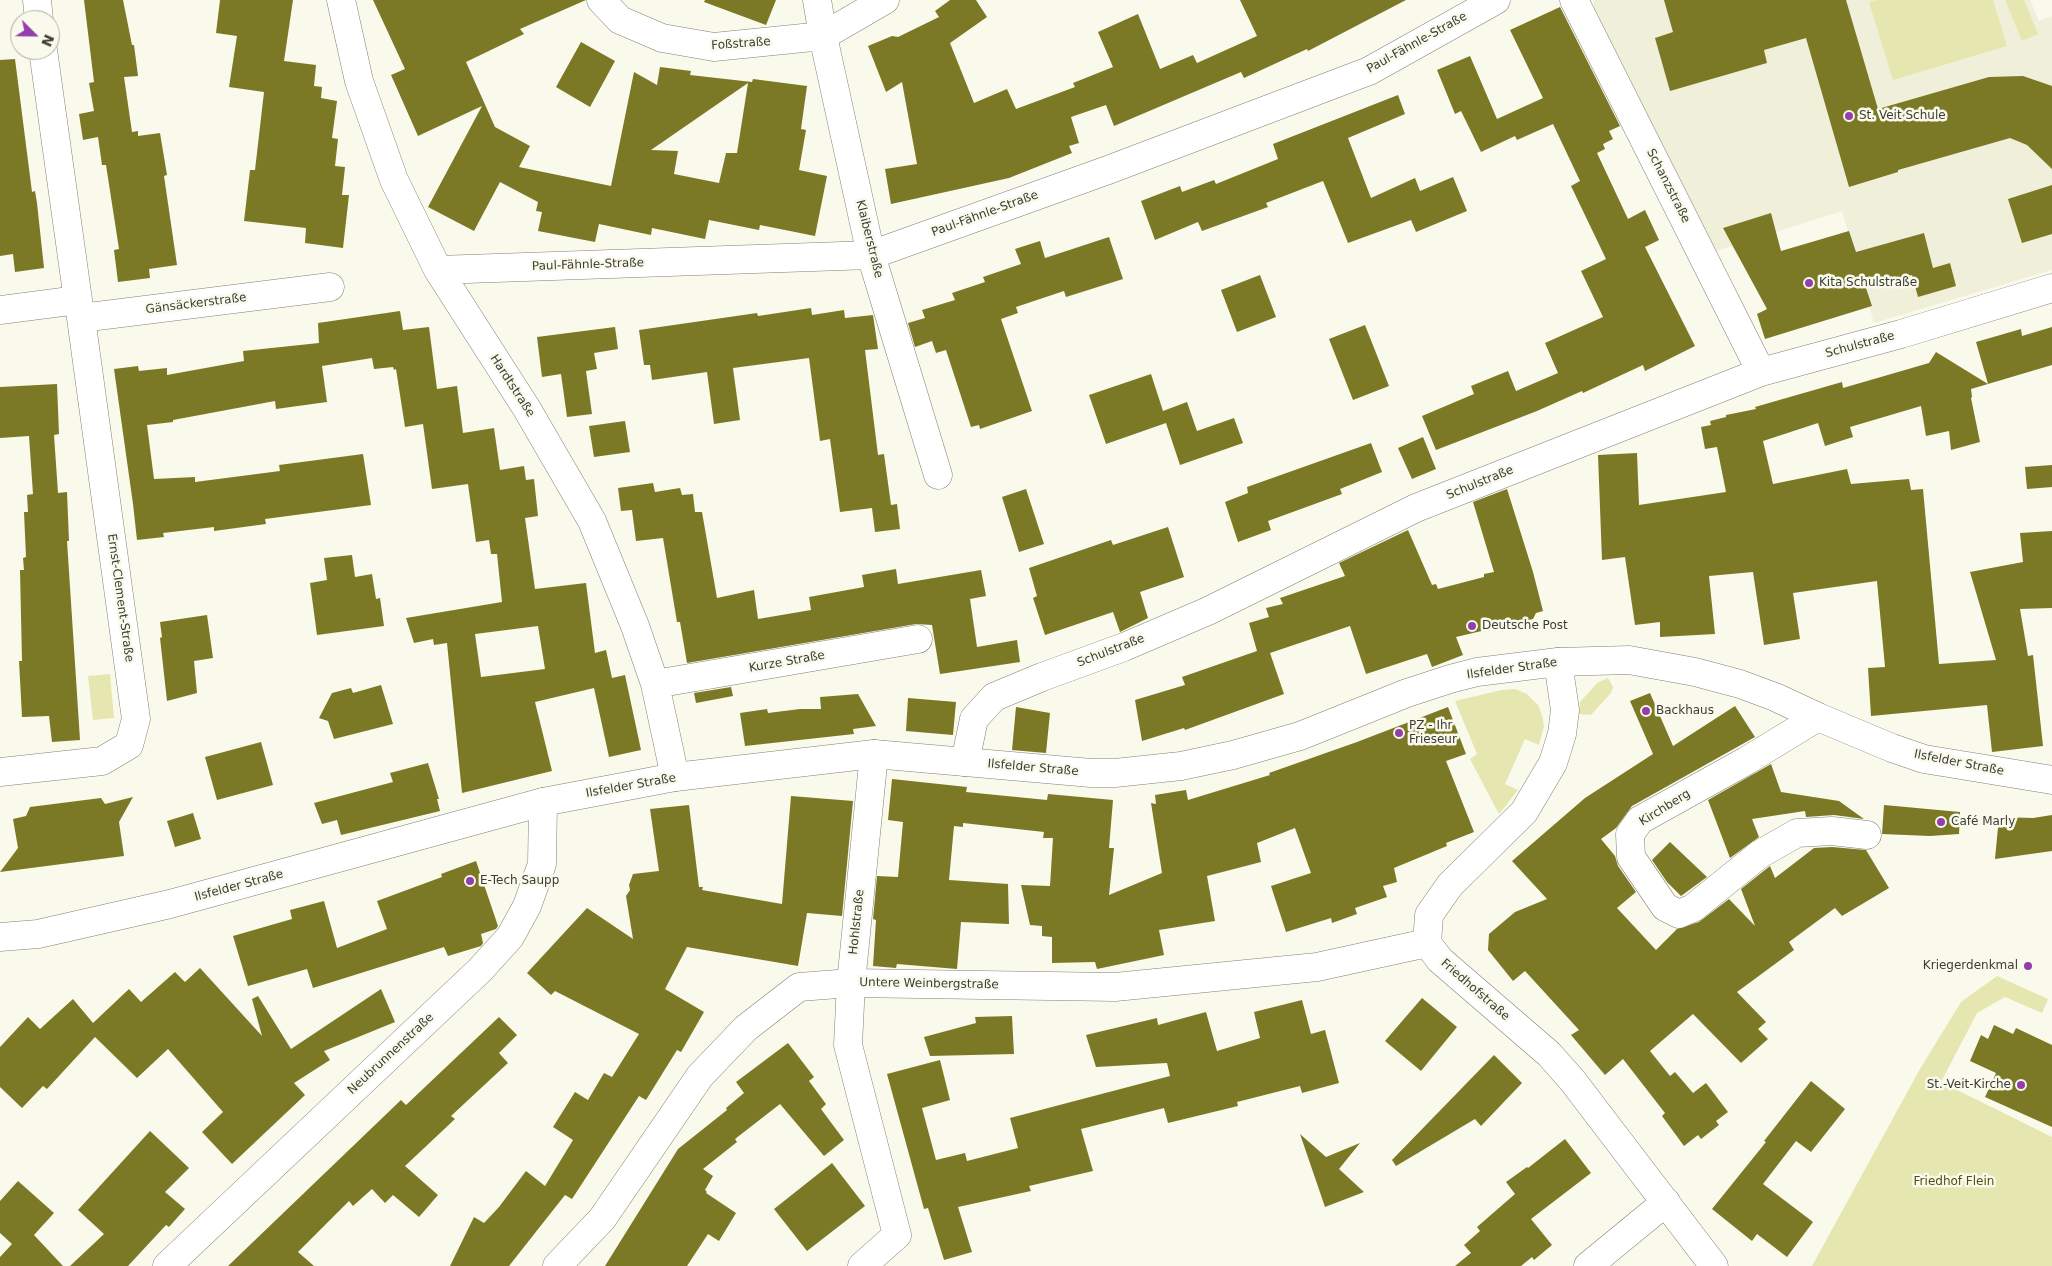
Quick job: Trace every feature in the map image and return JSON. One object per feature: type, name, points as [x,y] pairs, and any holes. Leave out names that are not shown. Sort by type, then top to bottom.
[{"type":"street","name":"Hardtstraße","points":[[341,0],[359,81],[394,180],[438,270],[527,409],[592,521],[655,684],[675,777]]},
{"type":"street","name":"Foßstraße","points":[[600,0],[620,20],[662,38],[714,47],[823,36],[885,0]]},
{"type":"street","name":"Klaiberstraße","points":[[817,0],[823,36],[871,255],[938,475]]},
{"type":"street","name":"Paul-Fähnle-Straße","points":[[438,270],[871,255],[1108,170],[1369,71],[1496,0]]},
{"type":"street","name":"Schanzstraße","points":[[1574,0],[1762,372]]},
{"type":"street","points":[[45,60],[80,309]]},
{"type":"street","name":"Gänsäckerstraße","points":[[0,310],[80,309],[330,287]]},
{"type":"street","name":"Schulstraße","points":[[965,762],[974,719],[994,697],[1042,676],[1124,647],[1208,611],[1416,508],[1762,372],[1901,334],[2052,288]]},
{"type":"street","name":"Ernst-Clement-Straße","points":[[0,772],[102,761],[129,745],[136,718],[80,309]]},
{"type":"street","name":"Kurze Straße","points":[[655,684],[918,639]]},
{"type":"street","name":"Ilsfelder Straße","points":[[0,936],[38,934],[170,904],[543,802],[675,777],[874,754],[1091,773],[1115,773],[1181,766],[1233,755],[1300,736],[1450,679],[1477,672],[1558,662],[1628,660],[1695,672],[1740,684],[1775,697],[1818,717],[1924,759],[2052,780]]},
{"type":"street","points":[[1427,943],[1429,915],[1450,885],[1524,812],[1553,763],[1562,734],[1565,710],[1558,662]]},
{"type":"street","name":"Kirchberg","points":[[1818,717],[1746,761],[1640,820],[1630,834],[1631,857],[1666,907],[1679,914],[1693,908],[1760,854],[1797,833],[1832,831],[1867,835]]},
{"type":"street","name":"Hohlstraße","points":[[862,1266],[897,1235],[848,1045],[850,983],[874,754]]},
{"type":"street","name":"Neubrunnenstraße","points":[[167,1266],[480,970],[510,937],[527,906],[542,864],[543,802]]},
{"type":"street","name":"Untere Weinbergstraße","points":[[557,1266],[602,1219],[700,1076],[746,1028],[799,987],[850,983],[1115,987],[1317,966],[1427,943]]},
{"type":"street","name":"Friedhofstraße","points":[[1427,943],[1440,960],[1549,1054],[1572,1080],[1714,1266]]},
{"type":"street","points":[[1588,1266],[1666,1202]]},
{"type":"shaded area","name":"St. Veit Schule","points":[[1593,0],[2030,0],[2039,21],[2052,16],[2052,270],[1874,323],[1842,211],[1713,252],[1595,14]]},
{"type":"green space","points":[[1877,0],[1993,0],[2007,46],[1893,80],[1869,2]]},
{"type":"green space","points":[[2005,0],[2024,0],[2038,34],[2022,41]]},
{"type":"green space","points":[[110,674],[114,718],[93,720],[88,676]]},
{"type":"green space","points":[[1608,678],[1613,687],[1611,693],[1591,715],[1578,714],[1580,702],[1597,683]]},
{"type":"green space","points":[[1515,689],[1527,694],[1538,705],[1544,726],[1539,745],[1525,739],[1505,784],[1518,790],[1499,814],[1470,759],[1477,754],[1455,701],[1502,690]]},
{"type":"green space","name":"Friedhof Flein","points":[[1997,976],[2048,999],[2042,1013],[2005,997],[1977,1013],[1941,1082],[2052,1137],[2052,1266],[1812,1266],[1920,1069],[1961,1002]]},
{"type":"building","points":[[84,0],[123,0],[132,45],[134,45],[138,76],[124,77],[132,132],[138,131],[138,136],[160,133],[167,175],[164,176],[177,265],[149,269],[150,278],[118,282],[114,250],[119,249],[106,165],[102,165],[98,137],[83,140],[79,114],[94,111],[89,83],[94,82]]},
{"type":"building","points":[[220,0],[293,0],[284,61],[316,65],[314,86],[322,87],[321,98],[337,101],[332,138],[338,139],[335,166],[345,167],[342,195],[349,195],[343,248],[305,243],[306,228],[244,221],[250,170],[255,170],[264,92],[229,87],[237,36],[216,33]]},
{"type":"building","points":[[373,0],[586,0],[520,29],[524,34],[466,62],[495,127],[530,146],[519,167],[611,186],[634,72],[657,85],[660,67],[691,71],[690,75],[752,82],[753,79],[807,86],[801,129],[806,130],[799,170],[827,176],[815,236],[760,225],[759,230],[709,220],[705,239],[652,228],[651,235],[599,224],[595,242],[538,231],[542,212],[536,211],[538,202],[500,182],[474,231],[428,207],[482,106],[418,136],[391,75],[405,69]],"holes":[[[748,83],[737,153],[726,153],[719,183],[674,174],[678,151],[651,150]]]},
{"type":"building","points":[[705,0],[776,0],[766,25],[704,2]]},
{"type":"building","points":[[950,0],[976,0],[987,17],[950,43],[974,103],[1007,89],[1016,109],[1075,87],[1073,83],[1113,67],[1098,32],[1138,14],[1160,69],[1193,55],[1197,63],[1257,36],[1240,0],[1406,0],[1308,51],[1307,49],[1244,78],[1241,72],[1114,126],[1106,105],[1071,117],[1079,143],[1069,146],[1072,153],[1009,178],[891,204],[885,169],[917,164],[902,82],[886,92],[868,46],[892,36],[898,37],[939,17],[935,11]]},
{"type":"building","points":[[1664,0],[1846,0],[1878,109],[1989,77],[2023,76],[2052,86],[2052,169],[2027,145],[2010,138],[1898,170],[1898,172],[1849,187],[1806,38],[1764,50],[1767,63],[1670,91],[1655,38],[1673,32]]},
{"type":"building","points":[[1560,7],[1620,126],[1609,131],[1613,139],[1603,144],[1605,149],[1597,153],[1628,219],[1645,210],[1659,240],[1645,247],[1695,346],[1645,371],[1643,365],[1583,393],[1582,391],[1537,411],[1436,450],[1422,416],[1474,394],[1471,386],[1508,371],[1516,391],[1558,373],[1545,343],[1603,317],[1581,271],[1606,259],[1571,186],[1580,181],[1553,124],[1517,140],[1515,136],[1481,152],[1461,111],[1455,114],[1437,70],[1470,56],[1497,119],[1543,98],[1510,30]]},
{"type":"building","points":[[581,42],[615,61],[590,107],[556,87]]},
{"type":"building","points":[[0,60],[15,60],[32,192],[35,191],[37,203],[44,268],[15,272],[13,254],[0,256]]},
{"type":"building","points":[[1398,95],[1405,114],[1348,138],[1371,198],[1415,178],[1420,191],[1453,177],[1467,211],[1416,232],[1411,220],[1348,243],[1323,181],[1266,203],[1268,207],[1202,231],[1198,222],[1155,240],[1141,201],[1180,186],[1182,192],[1214,180],[1216,184],[1278,159],[1273,144]]},
{"type":"building","points":[[2052,185],[2052,234],[2022,243],[2008,199]]},
{"type":"building","name":"Kita Schulstraße","points":[[1771,213],[1781,251],[1849,231],[1856,252],[1924,233],[1933,268],[1950,263],[1956,286],[1918,297],[1912,275],[1866,288],[1872,306],[1765,339],[1757,314],[1767,309],[1723,228]]},
{"type":"building","points":[[1109,237],[1123,279],[1066,297],[1064,291],[1016,307],[1018,313],[1001,319],[1032,411],[980,429],[979,425],[971,427],[946,350],[936,353],[932,341],[915,347],[908,323],[925,318],[922,310],[955,300],[952,293],[985,282],[983,277],[1021,264],[1015,249],[1040,241],[1045,258]]},
{"type":"building","points":[[1260,275],[1276,317],[1237,332],[1221,290]]},
{"type":"building","points":[[811,308],[812,315],[844,310],[845,318],[873,315],[878,349],[865,350],[878,455],[884,454],[891,505],[897,504],[900,529],[875,532],[872,508],[840,512],[830,439],[820,441],[809,358],[733,368],[740,420],[714,424],[707,372],[652,380],[650,365],[644,365],[639,330],[757,313],[758,316]]},
{"type":"building","points":[[400,311],[403,330],[429,327],[437,389],[457,386],[463,433],[494,428],[500,470],[524,466],[526,480],[534,479],[538,516],[525,518],[535,589],[586,583],[595,653],[606,650],[612,678],[625,675],[641,750],[609,757],[594,688],[535,702],[552,771],[462,793],[447,643],[434,645],[433,639],[414,643],[406,618],[502,602],[497,554],[491,554],[489,540],[476,542],[468,484],[432,489],[423,424],[405,427],[396,369],[394,370],[393,367],[374,369],[372,358],[322,366],[327,402],[276,409],[275,401],[173,420],[173,422],[147,425],[154,479],[195,477],[195,482],[280,471],[279,465],[363,454],[371,505],[265,519],[266,524],[214,531],[214,527],[163,533],[164,537],[137,540],[114,369],[138,366],[139,371],[167,368],[167,375],[244,361],[243,351],[319,343],[318,323]],"holes":[[[538,626],[545,669],[481,677],[475,634]]]},
{"type":"building","points":[[1365,325],[1389,386],[1353,400],[1329,339]]},
{"type":"building","points":[[615,327],[618,349],[594,353],[597,369],[586,371],[592,414],[567,417],[561,374],[542,377],[537,337]]},
{"type":"building","points":[[2052,327],[2052,365],[1988,384],[1976,342],[2021,329],[2022,336]]},
{"type":"building","points":[[1936,352],[1988,384],[1971,389],[1971,398],[1980,442],[1951,450],[1949,431],[1926,436],[1921,406],[1850,427],[1853,437],[1825,446],[1818,423],[1763,441],[1773,484],[1847,469],[1851,484],[1909,479],[1911,490],[1923,489],[1939,664],[1996,660],[1970,572],[2023,562],[2020,533],[2052,531],[2052,608],[2020,609],[2028,656],[2033,655],[2043,746],[1992,752],[1987,705],[1871,716],[1868,668],[1885,667],[1877,581],[1793,593],[1800,639],[1764,645],[1753,572],[1709,576],[1715,634],[1660,637],[1660,622],[1635,625],[1625,557],[1602,560],[1598,455],[1637,453],[1639,505],[1726,492],[1717,447],[1705,449],[1701,427],[1711,425],[1710,421],[1726,417],[1726,415],[1756,409],[1755,407],[1842,382],[1843,388],[1929,363]]},
{"type":"building","points":[[1151,374],[1163,411],[1187,402],[1197,431],[1234,418],[1243,443],[1180,465],[1166,423],[1106,444],[1089,395]]},
{"type":"building","points":[[57,384],[59,434],[54,435],[58,493],[67,492],[69,541],[67,541],[80,740],[52,742],[49,716],[22,717],[19,661],[22,661],[20,570],[24,570],[23,558],[26,557],[24,512],[28,512],[27,495],[33,494],[29,436],[0,438],[0,387]]},
{"type":"building","points":[[625,421],[630,452],[594,457],[589,426]]},
{"type":"building","points":[[1423,437],[1436,469],[1412,479],[1398,448]]},
{"type":"building","points":[[1371,443],[1382,472],[1340,489],[1342,494],[1268,521],[1271,530],[1238,542],[1225,502],[1248,493],[1247,487]]},
{"type":"building","points":[[2052,465],[2052,487],[2027,489],[2025,467]]},
{"type":"building","points":[[653,483],[655,492],[680,488],[682,495],[693,494],[695,512],[702,512],[717,598],[754,590],[758,619],[811,610],[809,597],[864,587],[862,575],[896,569],[898,584],[981,570],[986,596],[970,599],[977,647],[1017,640],[1020,662],[940,674],[932,625],[916,624],[687,663],[680,622],[677,622],[663,538],[636,541],[632,510],[621,511],[618,488]]},
{"type":"building","points":[[1026,489],[1044,544],[1019,552],[1002,497]]},
{"type":"building","points":[[1507,489],[1543,611],[1536,613],[1533,619],[1456,637],[1463,655],[1432,667],[1427,654],[1366,674],[1350,626],[1270,653],[1284,694],[1185,730],[1184,728],[1142,741],[1135,700],[1185,685],[1182,677],[1257,651],[1249,623],[1269,617],[1266,608],[1283,604],[1280,598],[1345,576],[1339,563],[1408,530],[1432,585],[1436,584],[1438,589],[1484,577],[1484,574],[1494,572],[1473,502]]},
{"type":"building","points":[[1168,527],[1184,577],[1140,592],[1148,618],[1120,632],[1113,612],[1045,635],[1033,598],[1037,596],[1029,568],[1111,540],[1113,545]]},
{"type":"building","points":[[352,555],[355,577],[372,574],[376,599],[380,598],[384,626],[317,635],[310,583],[327,580],[324,558]]},
{"type":"building","points":[[207,615],[213,658],[194,661],[197,693],[167,701],[160,622]]},
{"type":"building","points":[[381,685],[393,724],[334,739],[328,721],[319,718],[332,693],[351,688],[353,693]]},
{"type":"building","points":[[731,687],[733,696],[696,703],[694,693]]},
{"type":"building","points":[[1650,693],[1673,746],[1735,706],[1755,737],[1632,806],[1616,828],[1601,839],[1615,856],[1618,866],[1636,892],[1617,908],[1656,950],[1677,929],[1699,922],[1729,899],[1755,926],[1741,889],[1770,866],[1775,878],[1814,848],[1832,847],[1866,850],[1889,888],[1842,916],[1835,908],[1789,942],[1794,950],[1737,992],[1766,1022],[1758,1029],[1768,1039],[1741,1063],[1693,1014],[1650,1051],[1670,1076],[1675,1072],[1693,1093],[1706,1083],[1728,1112],[1716,1121],[1719,1125],[1701,1139],[1698,1135],[1684,1146],[1662,1116],[1665,1113],[1623,1059],[1605,1075],[1571,1035],[1579,1030],[1525,971],[1513,981],[1488,950],[1489,934],[1515,912],[1547,899],[1512,861],[1585,798],[1653,754],[1630,701]]},
{"type":"building","points":[[858,694],[876,726],[853,729],[854,734],[745,746],[740,713],[767,709],[768,713],[800,709],[821,709],[820,697]]},
{"type":"building","points":[[908,698],[956,702],[953,735],[906,731]]},
{"type":"building","points":[[1016,707],[1050,713],[1046,753],[1012,750]]},
{"type":"building","points":[[1448,707],[1466,754],[1446,761],[1474,832],[1446,843],[1447,846],[1394,868],[1397,882],[1383,886],[1387,897],[1355,908],[1357,914],[1332,923],[1331,918],[1286,932],[1271,886],[1311,873],[1295,828],[1257,843],[1261,862],[1207,876],[1215,921],[1159,930],[1164,955],[1097,969],[1095,962],[1052,963],[1052,937],[1042,936],[1042,926],[1030,925],[1021,885],[1050,886],[1053,838],[1043,838],[1044,832],[963,823],[963,827],[954,826],[949,880],[1008,884],[1009,924],[961,922],[957,969],[897,964],[896,968],[873,966],[876,920],[873,919],[877,876],[898,877],[903,822],[888,820],[892,779],[967,787],[966,792],[1047,800],[1048,794],[1113,800],[1109,848],[1114,848],[1109,895],[1162,873],[1151,803],[1156,804],[1155,795],[1186,790],[1188,800],[1270,775],[1269,773]]},
{"type":"building","points":[[261,742],[273,785],[217,800],[205,757]]},
{"type":"building","points":[[428,763],[439,799],[437,799],[440,811],[341,835],[337,820],[322,824],[314,803],[393,782],[390,773]]},
{"type":"building","points":[[1771,764],[1781,792],[1839,801],[1864,819],[1834,815],[1806,817],[1805,811],[1752,819],[1759,837],[1730,858],[1708,800]]},
{"type":"building","points":[[791,796],[853,801],[842,916],[807,913],[798,966],[687,947],[665,989],[704,1012],[681,1052],[677,1050],[646,1100],[639,1096],[572,1199],[565,1195],[509,1266],[450,1266],[474,1217],[484,1223],[499,1207],[526,1171],[545,1186],[573,1140],[553,1127],[575,1092],[588,1100],[604,1073],[612,1077],[639,1034],[555,991],[551,995],[527,973],[587,908],[633,939],[626,896],[630,890],[629,885],[633,874],[659,871],[650,809],[689,805],[699,887],[703,887],[702,890],[782,904]]},
{"type":"building","points":[[133,797],[119,822],[124,856],[0,872],[18,848],[13,819],[26,816],[30,807],[101,798],[105,804]]},
{"type":"building","points":[[1884,805],[1960,812],[1959,834],[1930,836],[1882,834]]},
{"type":"building","points":[[193,813],[201,839],[175,847],[167,821]]},
{"type":"building","points":[[2052,815],[2052,851],[1995,859],[1999,817],[2033,818]]},
{"type":"building","points":[[1670,842],[1707,877],[1681,896],[1667,882],[1652,860]]},
{"type":"building","points":[[476,861],[498,926],[496,929],[481,934],[483,943],[481,946],[448,956],[444,947],[313,988],[307,969],[248,986],[233,936],[292,919],[290,910],[324,901],[337,948],[387,929],[377,901],[442,877],[441,874]]},
{"type":"building","points":[[200,968],[262,1036],[252,999],[258,996],[291,1049],[381,989],[395,1022],[324,1051],[330,1060],[294,1083],[305,1095],[232,1164],[202,1132],[223,1112],[168,1049],[137,1078],[95,1037],[47,1089],[43,1086],[22,1108],[0,1087],[0,1047],[28,1017],[40,1029],[73,999],[93,1023],[129,989],[141,1002],[175,972],[185,982]]},
{"type":"building","points":[[1422,998],[1457,1027],[1421,1071],[1385,1041]]},
{"type":"building","points":[[1302,1000],[1311,1034],[1325,1030],[1339,1083],[1302,1093],[1300,1086],[1237,1102],[1238,1106],[1168,1123],[1164,1108],[1081,1129],[1093,1171],[1029,1186],[1031,1191],[958,1207],[972,1252],[944,1260],[928,1208],[924,1209],[887,1074],[940,1060],[950,1100],[922,1108],[936,1160],[965,1153],[967,1161],[1018,1148],[1010,1118],[1170,1076],[1167,1063],[1096,1067],[1086,1035],[1157,1018],[1158,1025],[1206,1012],[1217,1051],[1260,1038],[1254,1012]]},
{"type":"building","points":[[1012,1016],[1014,1054],[930,1056],[924,1037],[976,1023],[975,1017]]},
{"type":"building","points":[[499,1017],[517,1035],[499,1053],[508,1063],[451,1116],[455,1119],[405,1166],[438,1195],[419,1217],[393,1195],[385,1203],[372,1189],[353,1206],[349,1201],[298,1252],[314,1266],[228,1266],[401,1100],[406,1105]]},
{"type":"building","name":"St.-Veit-Kirche","points":[[1994,1025],[2013,1034],[2016,1028],[2052,1045],[2052,1127],[1985,1097],[1996,1073],[1970,1061],[1981,1035],[1988,1039]]},
{"type":"building","points":[[788,1043],[814,1077],[809,1081],[826,1104],[821,1109],[844,1140],[824,1156],[780,1104],[735,1139],[737,1142],[703,1169],[713,1176],[705,1190],[706,1193],[736,1213],[719,1241],[708,1234],[687,1266],[605,1266],[678,1149],[727,1110],[726,1108],[744,1093],[736,1082]]},
{"type":"building","points":[[1494,1055],[1522,1083],[1481,1126],[1475,1119],[1396,1166],[1392,1160]]},
{"type":"building","points":[[1811,1081],[1845,1109],[1811,1152],[1796,1141],[1763,1184],[1813,1222],[1787,1257],[1757,1234],[1752,1241],[1712,1209],[1766,1142],[1764,1141]]},
{"type":"building","points":[[150,1131],[189,1168],[165,1192],[185,1209],[169,1227],[166,1225],[128,1266],[70,1266],[104,1234],[78,1210]]},
{"type":"building","points":[[1300,1134],[1326,1157],[1360,1143],[1339,1169],[1364,1192],[1325,1207]]},
{"type":"building","points":[[1565,1139],[1591,1173],[1531,1219],[1552,1245],[1534,1260],[1532,1257],[1521,1266],[1455,1266],[1471,1253],[1464,1245],[1480,1231],[1477,1227],[1515,1194],[1506,1182],[1528,1168]]},
{"type":"building","points":[[832,1163],[865,1206],[807,1251],[774,1209]]},
{"type":"building","points":[[18,1181],[54,1213],[34,1235],[63,1266],[0,1266],[0,1257],[12,1244],[0,1233],[0,1201]]},
{"type":"place","name":"St. Veit Schule","points":[[1849,116]]},
{"type":"place","name":"Kita Schulstraße","points":[[1809,283]]},
{"type":"place","name":"Deutsche Post","points":[[1472,626]]},
{"type":"place","name":"Backhaus","points":[[1646,711]]},
{"type":"place","name":"PZ - Ihr Frieseur","points":[[1399,733]]},
{"type":"place","name":"Café Marly","points":[[1941,822]]},
{"type":"place","name":"E-Tech Saupp","points":[[470,881]]},
{"type":"place","name":"Kriegerdenkmal","points":[[2028,966]]},
{"type":"place","name":"St.-Veit-Kirche","points":[[2021,1085]]}]
